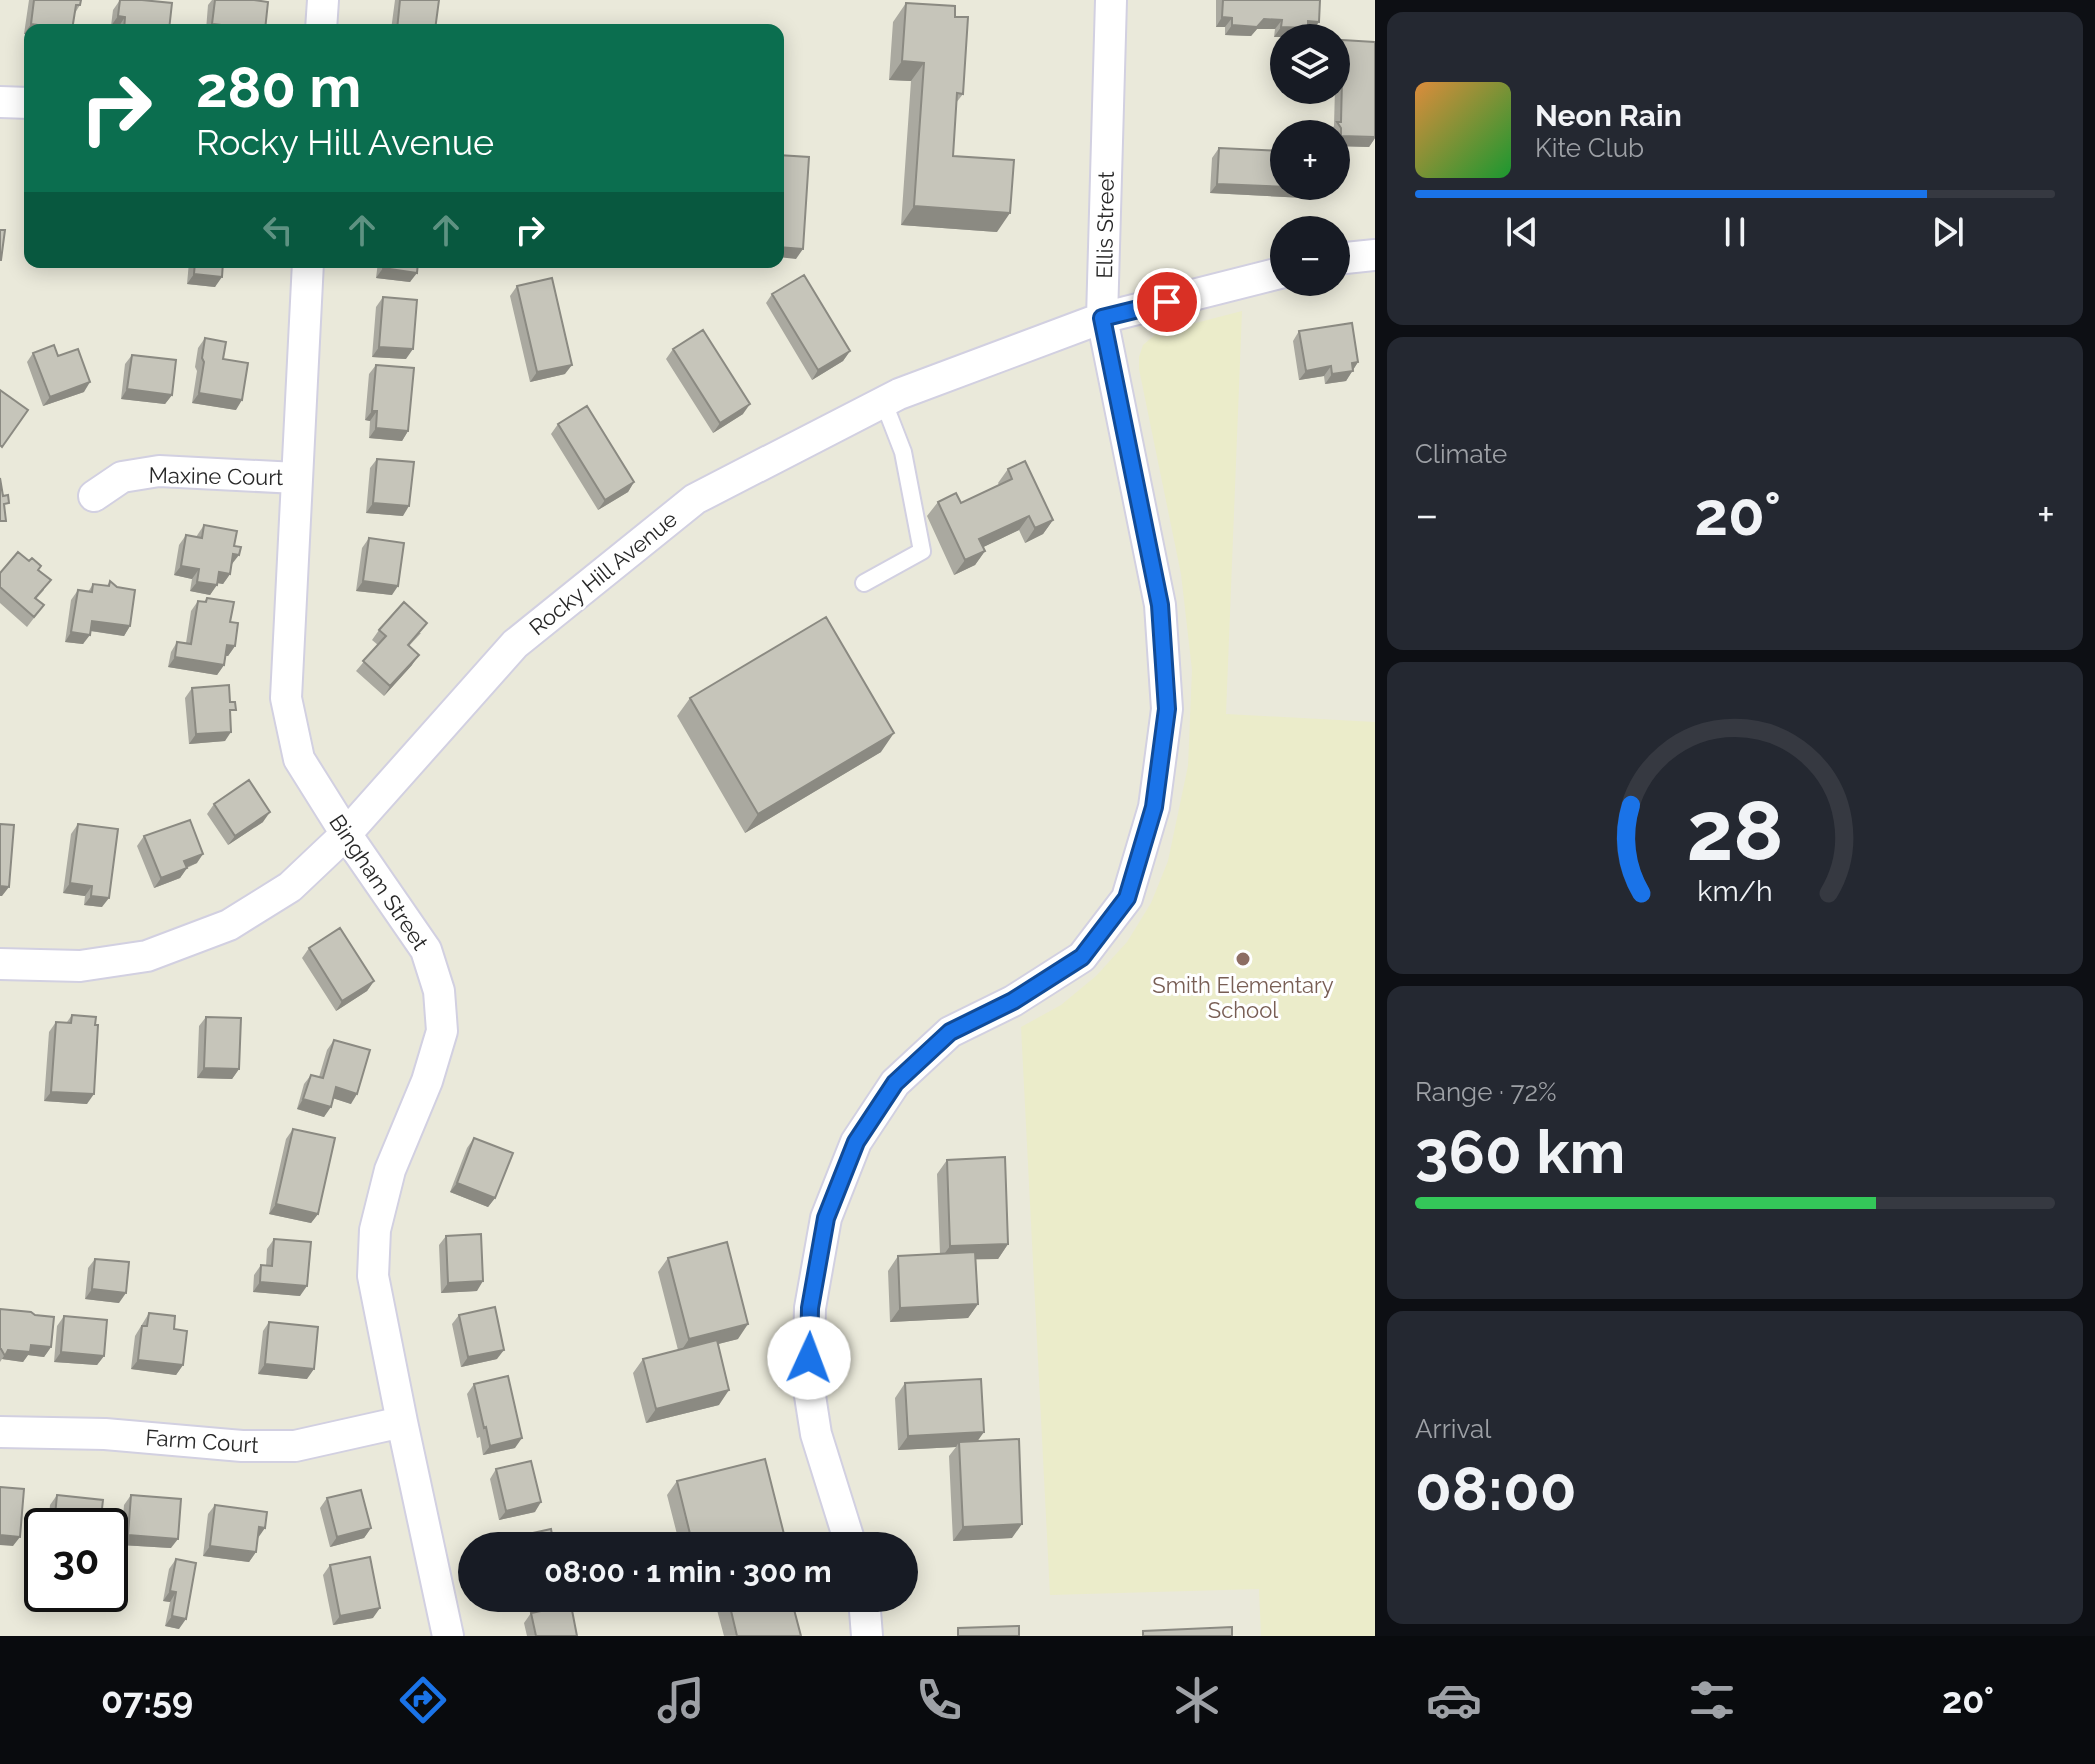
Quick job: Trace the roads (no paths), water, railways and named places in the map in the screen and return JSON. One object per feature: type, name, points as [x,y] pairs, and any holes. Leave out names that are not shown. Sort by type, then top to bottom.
[{"type":"street","points":[[321,24],[323,0]]},
{"type":"street","name":"Ellis Street","points":[[847,1532],[816,1434],[808,1383],[810,1308],[826,1218],[856,1142],[895,1083],[950,1032],[1013,1001],[1082,957],[1127,898],[1154,807],[1167,709],[1160,605],[1102,318],[1111,0]]},
{"type":"street","points":[[0,102],[24,103]]},
{"type":"street","points":[[1350,258],[1375,255]]},
{"type":"street","name":"Bingham Street","points":[[308,268],[286,698],[299,759],[426,950],[439,991],[442,1031],[427,1081],[390,1170],[375,1230],[373,1276],[448,1636]]},
{"type":"street","name":"Rocky Hill Avenue","points":[[0,964],[80,966],[147,956],[229,925],[290,887],[346,834],[515,644],[695,499],[899,394],[1102,318],[1270,276]]},
{"type":"street","name":"Maxine Court","points":[[94,496],[122,477],[159,471],[296,478]]},
{"type":"street","name":"Farm Court","points":[[0,1432],[105,1434],[242,1446],[295,1446],[402,1422]]},
{"type":"street","points":[[865,1612],[867,1636]]},
{"type":"lane","points":[[864,583],[922,551],[903,452],[884,403]]},
{"type":"place","name":"Smith Elementary School","points":[[1243,959]]}]
